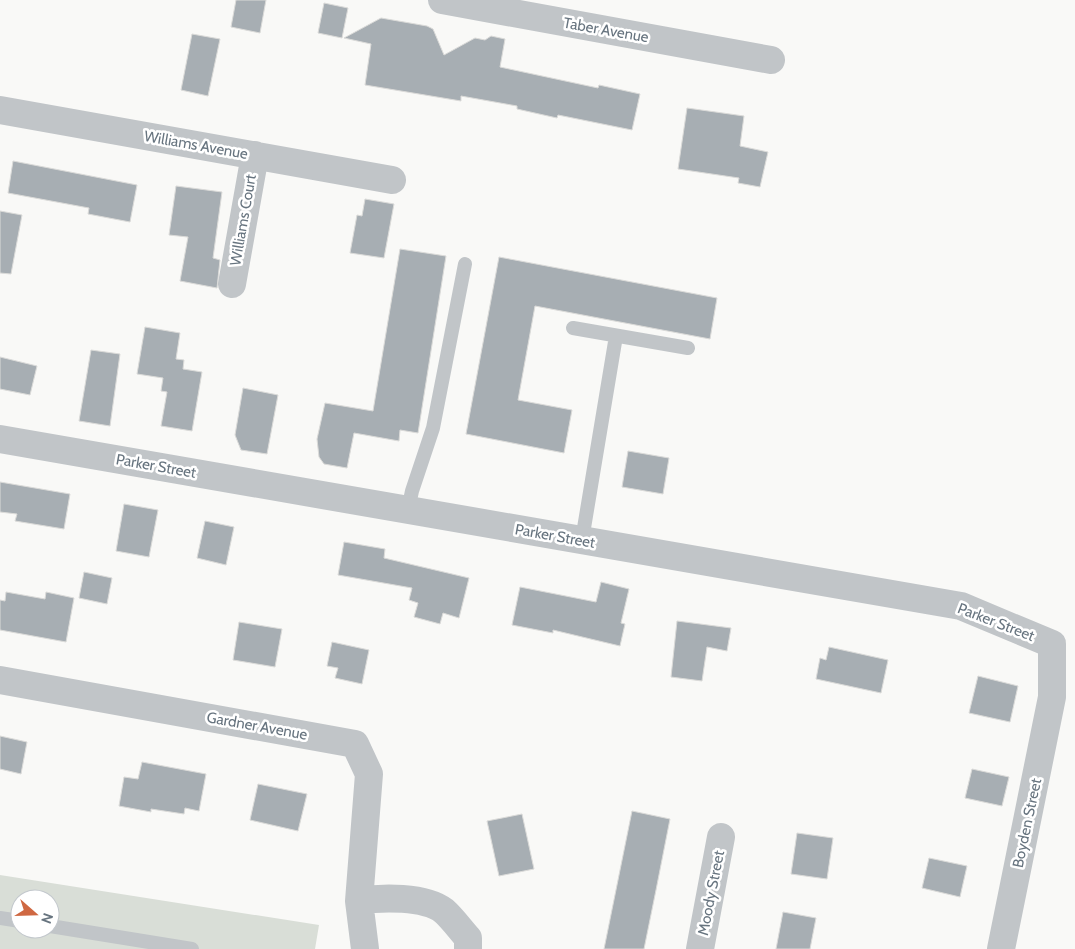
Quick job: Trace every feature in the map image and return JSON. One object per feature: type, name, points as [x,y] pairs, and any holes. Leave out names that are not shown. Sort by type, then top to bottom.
[{"type":"street","name":"Taber Avenue","points":[[442,0],[770,60]]},
{"type":"street","name":"Williams Avenue","points":[[0,110],[392,180]]},
{"type":"street","name":"Williams Court","points":[[232,284],[255,155]]},
{"type":"street","name":"Parker Street","points":[[0,439],[961,606],[1052,644],[1052,697]]},
{"type":"street","name":"Gardner Avenue","points":[[0,680],[355,744],[369,774],[359,901]]},
{"type":"street","name":"Boyden Street","points":[[1001,949],[1052,697]]},
{"type":"street","name":"Moody Street","points":[[700,949],[721,837]]},
{"type":"street","points":[[365,949],[359,901],[381,897],[413,900],[442,910],[468,938],[468,949]]},
{"type":"lane","points":[[408,510],[412,491],[433,428],[465,264]]},
{"type":"lane","points":[[573,328],[688,348]]},
{"type":"lane","points":[[582,540],[616,336]]},
{"type":"lane","points":[[60,928],[192,949]]},
{"type":"shaded area","points":[[0,875],[319,925],[315,949],[0,949]]},
{"type":"building","points":[[236,0],[266,0],[260,33],[231,27]]},
{"type":"building","points":[[324,3],[348,8],[342,38],[318,33]]},
{"type":"building","points":[[381,18],[427,26],[433,29],[444,55],[475,38],[485,40],[491,36],[505,39],[500,67],[598,88],[599,85],[640,94],[632,130],[558,115],[557,118],[517,109],[517,106],[461,96],[461,101],[365,85],[371,44],[344,38]]},
{"type":"building","points":[[192,34],[220,39],[208,96],[181,90]]},
{"type":"building","points":[[687,108],[744,116],[740,146],[768,152],[760,187],[738,183],[739,178],[678,169]]},
{"type":"building","points":[[13,161],[137,185],[130,222],[88,214],[89,208],[8,193]]},
{"type":"building","points":[[176,186],[222,192],[213,258],[220,260],[217,288],[180,281],[188,237],[169,235]]},
{"type":"building","points":[[365,199],[394,204],[384,258],[350,253],[357,215],[362,216]]},
{"type":"building","points":[[0,211],[22,215],[11,274],[0,273]]},
{"type":"building","points":[[400,249],[446,256],[418,433],[400,430],[399,441],[354,433],[347,468],[324,464],[319,457],[317,439],[325,403],[373,411]]},
{"type":"building","points":[[499,257],[717,298],[710,339],[535,306],[518,400],[572,410],[564,453],[466,434]]},
{"type":"building","points":[[145,327],[180,333],[176,359],[184,360],[183,369],[202,372],[192,431],[161,426],[167,392],[161,391],[163,378],[137,374]]},
{"type":"building","points":[[91,350],[120,354],[110,426],[79,421]]},
{"type":"building","points":[[0,357],[37,366],[30,395],[0,389]]},
{"type":"building","points":[[243,388],[278,395],[267,454],[241,450],[235,435]]},
{"type":"building","points":[[628,451],[669,458],[663,494],[622,487]]},
{"type":"building","points":[[0,482],[70,494],[64,529],[15,521],[17,514],[0,512]]},
{"type":"building","points":[[124,504],[158,510],[149,557],[116,551]]},
{"type":"building","points":[[205,521],[234,527],[226,565],[197,558]]},
{"type":"building","points":[[344,542],[385,549],[384,558],[469,578],[459,618],[443,613],[440,624],[414,617],[418,603],[409,600],[412,588],[338,575]]},
{"type":"building","points":[[84,572],[112,578],[107,604],[79,598]]},
{"type":"building","points":[[601,582],[629,589],[621,623],[625,624],[620,646],[553,630],[553,633],[512,625],[520,587],[596,602]]},
{"type":"building","points":[[6,592],[45,599],[46,592],[74,598],[66,642],[0,630],[0,600],[5,601]]},
{"type":"building","points":[[677,621],[731,628],[727,651],[707,647],[702,681],[671,677]]},
{"type":"building","points":[[239,622],[282,629],[275,667],[233,660]]},
{"type":"building","points":[[332,642],[369,650],[362,684],[335,678],[338,668],[327,666]]},
{"type":"building","points":[[829,647],[888,660],[881,693],[816,679],[820,658],[826,660]]},
{"type":"building","points":[[978,676],[1018,686],[1010,722],[969,713]]},
{"type":"building","points":[[0,736],[27,742],[21,774],[0,769]]},
{"type":"building","points":[[142,762],[206,774],[199,811],[185,808],[184,814],[151,809],[151,812],[119,806],[124,777],[138,779]]},
{"type":"building","points":[[972,769],[1009,777],[1002,806],[965,798]]},
{"type":"building","points":[[258,784],[307,794],[298,831],[250,820]]},
{"type":"building","points":[[632,811],[670,819],[656,890],[644,949],[604,949]]},
{"type":"building","points":[[522,814],[534,869],[499,876],[487,821]]},
{"type":"building","points":[[797,833],[833,838],[827,879],[791,874]]},
{"type":"building","points":[[929,858],[967,866],[960,897],[922,888]]},
{"type":"building","points":[[783,912],[816,918],[810,949],[776,949]]}]
